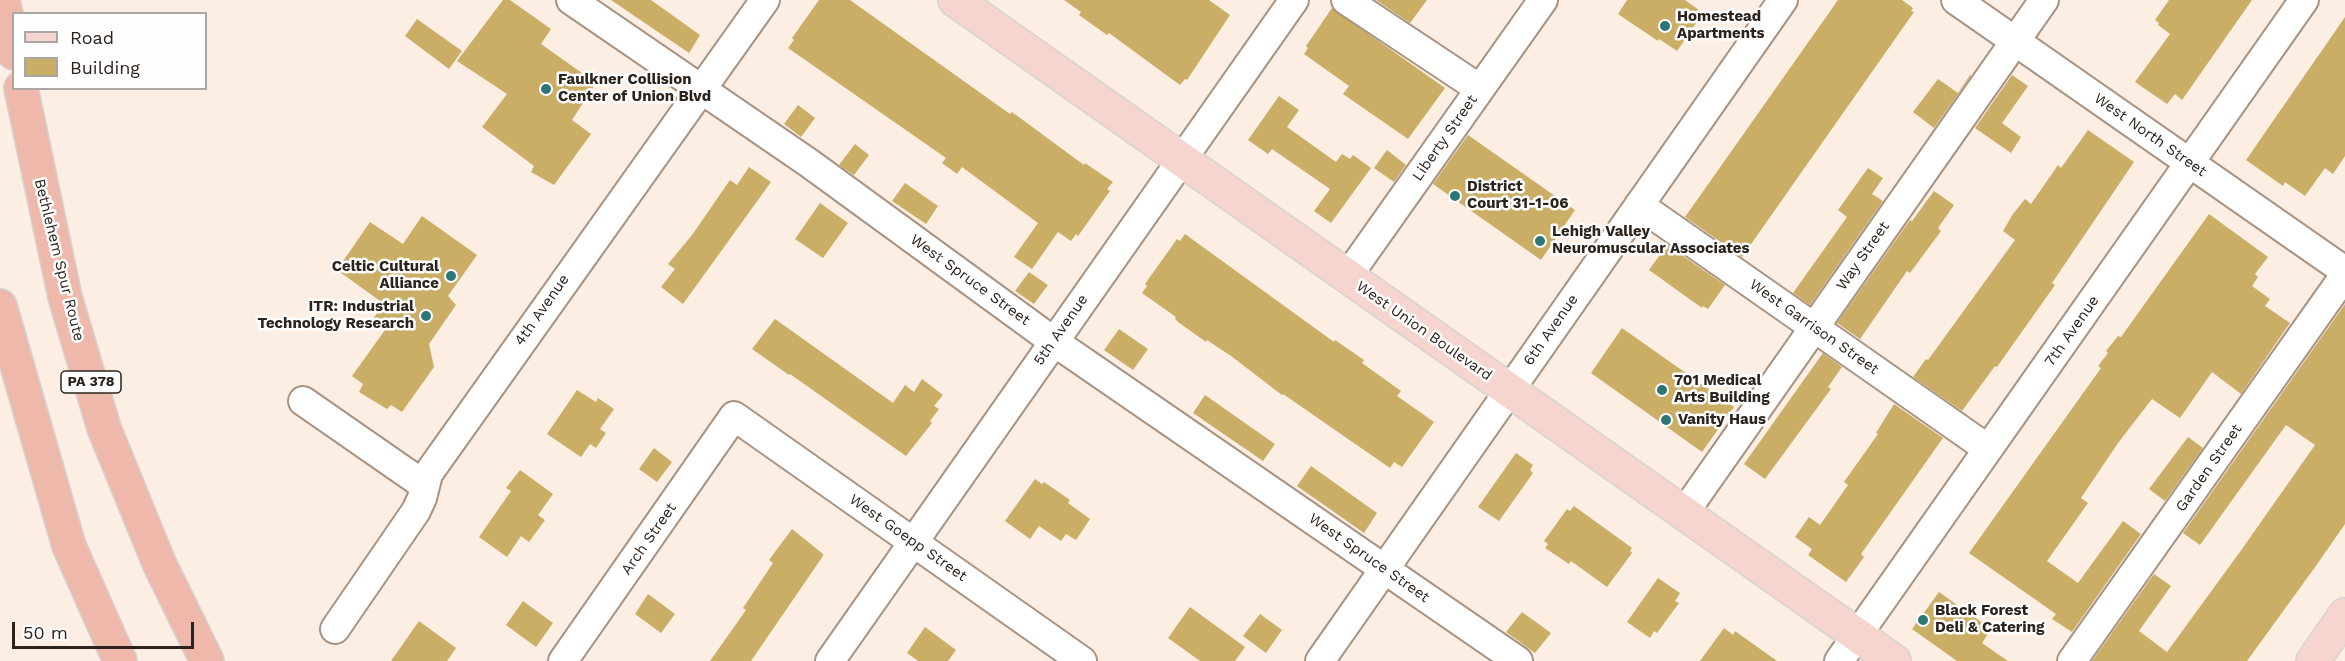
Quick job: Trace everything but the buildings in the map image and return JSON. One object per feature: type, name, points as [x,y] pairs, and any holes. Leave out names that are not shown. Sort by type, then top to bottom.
[{"type":"highway","points":[[3,0],[12,43]]},
{"type":"highway","name":"Bethlehem Spur Route","points":[[21,90],[65,297],[104,428],[159,563],[207,661]]},
{"type":"highway","points":[[0,306],[69,546]]},
{"type":"highway","points":[[0,374],[69,546],[120,661]]},
{"type":"main road","name":"West Union Boulevard","points":[[955,0],[1894,661]]},
{"type":"main road","points":[[2313,661],[2345,615]]},
{"type":"street","name":"West Spruce Street","points":[[571,0],[808,163],[1053,341],[1518,661]]},
{"type":"street","name":"4th Avenue","points":[[335,629],[416,511],[428,474],[765,0]]},
{"type":"street","name":"5th Avenue","points":[[830,661],[1294,0]]},
{"type":"street","points":[[1346,0],[1480,89]]},
{"type":"street","name":"Liberty Street","points":[[1347,277],[1543,0]]},
{"type":"street","name":"6th Avenue","points":[[1320,661],[1783,0]]},
{"type":"street","name":"West North Street","points":[[1956,0],[2345,273]]},
{"type":"street","name":"Way Street","points":[[1684,513],[2044,0]]},
{"type":"street","name":"7th Avenue","points":[[1839,661],[2304,0]]},
{"type":"street","name":"West Garrison Street","points":[[1639,205],[1988,449]]},
{"type":"street","name":"Garden Street","points":[[2072,661],[2345,273]]},
{"type":"street","points":[[303,401],[424,485]]},
{"type":"street","name":"West Goepp Street","points":[[734,416],[1082,661]]},
{"type":"street","name":"Arch Street","points":[[563,661],[734,416]]},
{"type":"place","name":"Homestead Apartments","points":[[1665,26]]},
{"type":"place","name":"Faulkner Collision Center of Union Blvd","points":[[546,89]]},
{"type":"place","name":"District Court 31-1-06","points":[[1455,196]]},
{"type":"place","name":"Lehigh Valley Neuromuscular Associates","points":[[1540,241]]},
{"type":"place","name":"Celtic Cultural Alliance","points":[[451,276]]},
{"type":"place","name":"ITR: Industrial Technology Research","points":[[426,316]]},
{"type":"place","name":"701 Medical Arts Building","points":[[1662,390]]},
{"type":"place","name":"Vanity Haus","points":[[1666,420]]},
{"type":"place","name":"Black Forest Deli & Catering","points":[[1923,620]]}]
